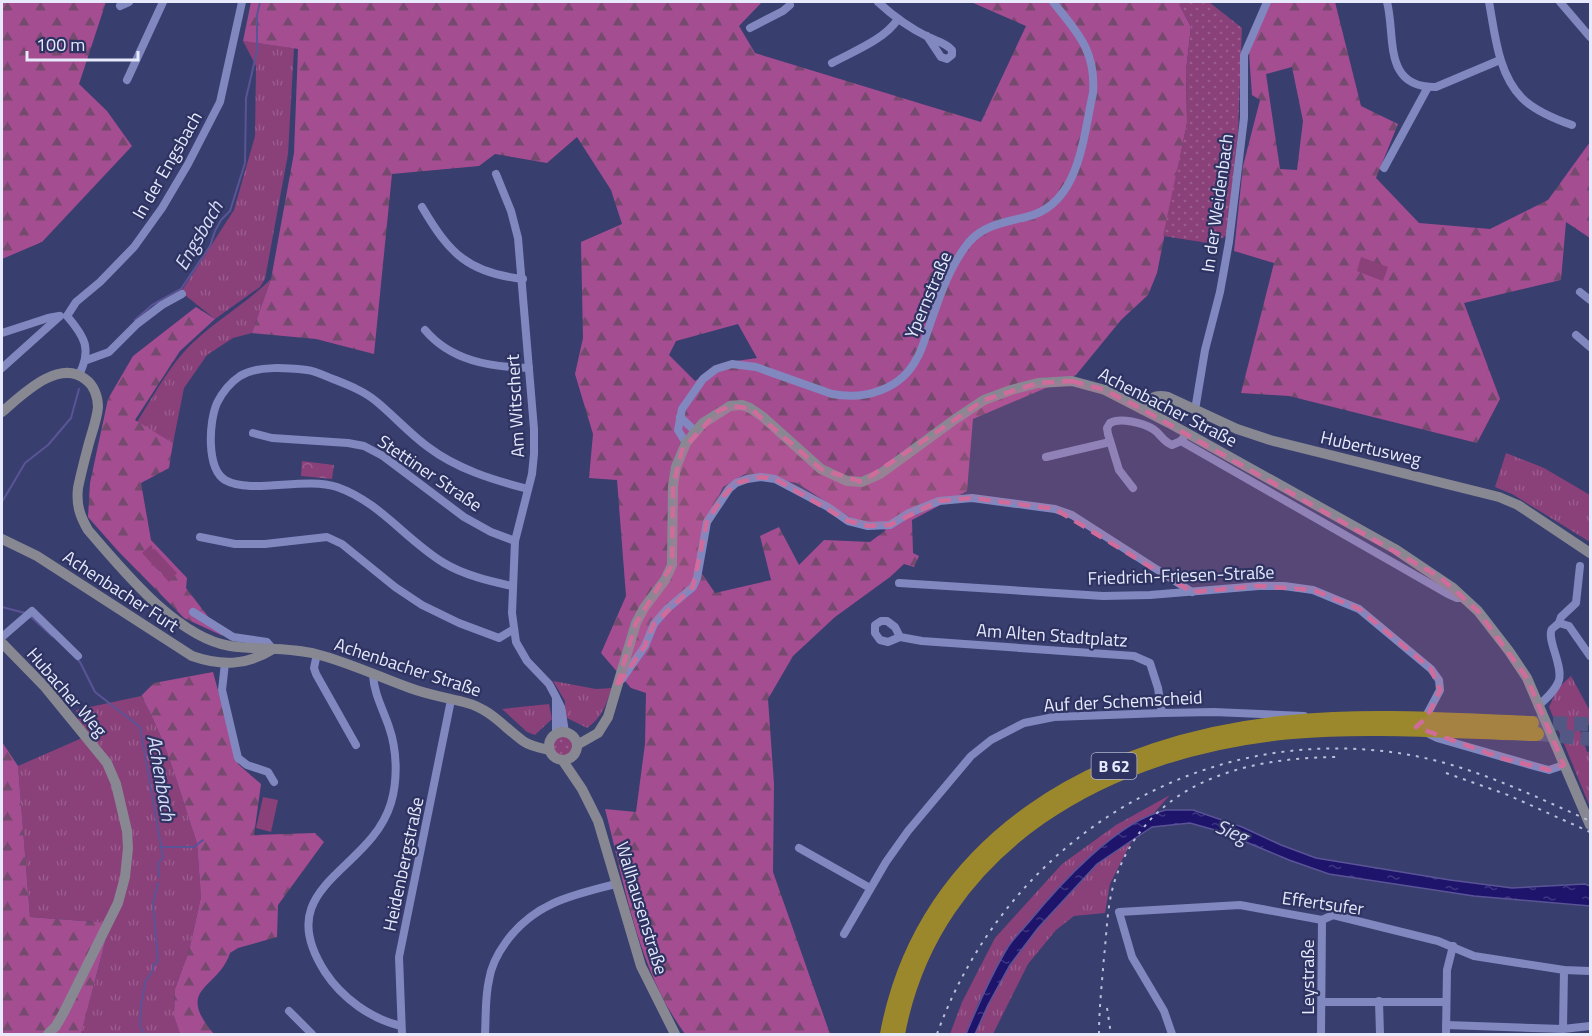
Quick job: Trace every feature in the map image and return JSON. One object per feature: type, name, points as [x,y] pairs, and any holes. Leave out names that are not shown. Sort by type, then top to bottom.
[{"type":"highway","name":"B 62","points":[[887,1035],[909,961],[929,922],[953,886],[981,853],[1005,830],[1031,810],[1068,787],[1107,769],[1166,747],[1227,731],[1257,726],[1351,718],[1535,729]]},
{"type":"highway","name":"B 62","points":[[898,1035],[905,1005],[919,965],[938,927],[961,892],[989,860],[1020,831],[1073,796],[1169,757],[1259,736],[1351,729],[1474,727]]},
{"type":"main road","points":[[2,412],[41,381],[51,376],[71,373],[80,375]]},
{"type":"main road","name":"Achenbacher Straße","points":[[80,375],[92,387],[98,404],[77,494],[79,512],[88,530],[143,590],[180,622],[194,632],[229,645],[317,654],[373,675],[481,708],[516,735],[563,742],[598,733],[608,717],[636,623],[665,580],[672,565],[673,486],[676,467],[686,443],[710,417],[730,406],[742,405],[750,408],[764,417],[821,469],[847,481],[862,482],[880,474],[972,407],[998,394],[1024,386],[1053,381],[1087,384],[1105,390],[1142,409],[1184,437],[1395,549],[1440,577],[1464,598],[1478,611],[1527,678],[1590,825]]},
{"type":"main road","name":"Hubertusweg","points":[[1142,409],[1149,400],[1157,395],[1168,397],[1238,429],[1270,440],[1499,497],[1518,506],[1590,554]]},
{"type":"main road","name":"Achenbacher Furt","points":[[2,539],[37,556],[182,651],[203,660],[225,663],[256,659],[273,649]]},
{"type":"main road","name":"Hubacher Weg","points":[[2,643],[45,687],[107,763],[116,784],[128,831],[125,877],[118,903],[64,1012],[48,1035]]},
{"type":"main road","points":[[562,760],[553,757],[563,742]]},
{"type":"main road","name":"Achenbacher Straße","points":[[562,760],[563,742]]},
{"type":"main road","name":"Wallhausenstraße","points":[[563,742],[598,821],[641,966],[675,1035]]},
{"type":"main road","name":"Wallhausenstraße","points":[[562,760],[582,789]]},
{"type":"street","points":[[120,6],[129,2]]},
{"type":"street","points":[[127,80],[163,2]]},
{"type":"street","name":"In der Engsbach","points":[[2,368],[100,282],[134,247],[162,208],[220,102],[242,2]]},
{"type":"street","points":[[750,28],[783,11],[791,2]]},
{"type":"street","points":[[878,2],[898,19],[927,36]]},
{"type":"street","name":"Ypernstraße","points":[[680,417],[682,409],[703,379],[716,369],[732,364],[756,367],[832,394],[844,396],[878,392],[904,376],[918,358],[955,262],[971,240],[998,223],[1030,216],[1051,206],[1068,185],[1074,171],[1092,93],[1093,67],[1083,39],[1053,2]]},
{"type":"street","name":"In der Weidenbach","points":[[1195,410],[1205,350],[1220,292],[1229,242],[1244,118],[1245,55],[1267,2]]},
{"type":"street","points":[[1387,2],[1392,52],[1396,65],[1416,84],[1436,87],[1500,60]]},
{"type":"street","points":[[1489,2],[1500,60],[1512,84],[1523,98],[1549,116],[1572,125]]},
{"type":"street","points":[[1560,2],[1590,37]]},
{"type":"street","points":[[832,63],[881,36],[893,27],[898,19]]},
{"type":"street","points":[[1384,168],[1428,87]]},
{"type":"street","name":"Am Witschert","points":[[496,174],[511,211],[518,238],[534,429],[532,474],[515,541],[512,613],[516,642],[527,661],[549,684],[561,707],[563,742]]},
{"type":"street","points":[[422,207],[433,225],[460,258],[497,277],[523,279]]},
{"type":"street","points":[[1580,292],[1590,300]]},
{"type":"street","points":[[87,360],[109,352],[145,318],[182,294]]},
{"type":"street","points":[[2,333],[48,318],[63,316],[82,335],[87,360],[80,375]]},
{"type":"street","points":[[425,330],[435,342],[449,351],[476,362],[503,367],[529,368]]},
{"type":"street","points":[[1576,335],[1590,347]]},
{"type":"street","points":[[512,586],[490,581],[445,564],[426,551],[379,510],[353,494],[328,484],[250,485],[233,483],[220,476],[215,470],[212,455],[212,431],[216,406],[223,393],[241,376],[252,371],[310,370],[352,387],[375,400],[429,448],[460,466],[491,479],[528,489]]},
{"type":"street","points":[[680,417],[695,431]]},
{"type":"street","points":[[680,417],[678,430],[686,443]]},
{"type":"street","points":[[1133,488],[1119,470],[1107,429],[1110,423],[1118,420],[1154,430],[1164,441],[1172,445],[1184,437]]},
{"type":"street","name":"Stettiner Straße","points":[[253,433],[272,438],[364,446],[383,456],[464,516],[491,532],[515,541]]},
{"type":"street","points":[[1046,457],[1110,442]]},
{"type":"street","points":[[616,688],[645,646],[654,624],[667,609],[693,587],[698,578],[707,522],[722,498],[736,483],[747,479],[761,477],[775,479],[828,507],[848,521],[868,526],[890,525],[909,513],[939,501],[972,498],[1055,509],[1072,515],[1192,592]]},
{"type":"street","points":[[200,537],[235,544],[265,544],[327,537],[342,544],[395,587],[422,605],[459,623],[500,638],[514,628]]},
{"type":"street","points":[[1538,706],[1548,698],[1559,681],[1560,664],[1550,636],[1561,617],[1576,603],[1580,566]]},
{"type":"street","name":"Friedrich-Friesen-Straße","points":[[899,583],[1104,596],[1284,586],[1313,590],[1359,609],[1431,669],[1439,680],[1440,690],[1427,717],[1416,727]]},
{"type":"street","name":"Hubacher Weg","points":[[2,637],[32,611],[78,656]]},
{"type":"street","name":"Achenbacher Straße","points":[[193,612],[233,637],[267,642],[273,649]]},
{"type":"street","points":[[1559,623],[1569,626],[1590,656]]},
{"type":"street","name":"Am Alten Stadtplatz","points":[[900,637],[922,641],[1134,656],[1150,663],[1158,688],[1162,712]]},
{"type":"street","name":"Achenbacher Straße","points":[[317,654],[314,668],[316,674],[356,745]]},
{"type":"street","points":[[225,663],[222,690],[238,758],[247,765],[268,772],[274,782]]},
{"type":"street","points":[[373,675],[375,691],[394,746],[394,783],[390,805],[378,829],[356,857],[316,895],[309,911],[308,922],[314,952],[332,982],[342,993],[373,1015],[402,1030]]},
{"type":"street","name":"Heidenbergstraße","points":[[402,1030],[399,957],[451,700]]},
{"type":"street","name":"Auf der Schemscheid","points":[[844,934],[886,862],[908,831],[971,756],[990,740],[1024,723],[1054,717],[1162,712],[1280,714],[1416,727]]},
{"type":"street","points":[[1416,727],[1437,738],[1501,758],[1549,770],[1564,765]]},
{"type":"street","points":[[798,848],[870,888]]},
{"type":"street","points":[[485,1035],[489,978],[502,948],[514,931],[536,912],[561,899],[616,884]]},
{"type":"street","name":"Effertsufer","points":[[1172,1035],[1164,1011],[1132,957],[1119,912],[1240,905],[1322,920],[1333,915],[1453,946],[1474,956],[1564,970],[1590,970]]},
{"type":"street","name":"Leystraße","points":[[1321,1035],[1322,920]]},
{"type":"street","points":[[1446,1035],[1447,970],[1453,946]]},
{"type":"street","points":[[1563,1029],[1564,970]]},
{"type":"street","points":[[1379,1001],[1380,1035]]},
{"type":"street","points":[[1322,1002],[1446,1002]]},
{"type":"street","points":[[289,1011],[312,1035]]},
{"type":"street","points":[[1446,1025],[1563,1029],[1590,1026]]},
{"type":"highlighted area","points":[[1072,381],[1105,390],[1142,409],[1440,577],[1478,611],[1527,678],[1564,765],[1549,770],[1501,758],[1416,727],[1427,717],[1440,690],[1431,669],[1359,609],[1313,590],[1259,586],[1192,592],[1055,509],[972,498],[939,501],[890,525],[868,526],[848,521],[775,479],[761,477],[736,483],[722,498],[707,522],[693,587],[654,624],[645,646],[616,688],[636,623],[672,565],[673,486],[682,450],[718,411],[730,406],[750,408],[821,469],[862,482],[984,400],[1038,383]]},
{"type":"green space","points":[[2,2],[106,2],[79,84],[107,111],[132,146],[42,242],[2,259]]},
{"type":"green space","points":[[251,2],[762,2],[739,26],[755,53],[981,122],[1026,26],[971,2],[1178,2],[1191,27],[1186,71],[1187,123],[1157,273],[1148,295],[1121,320],[1076,375],[973,419],[967,491],[912,520],[913,553],[919,556],[914,567],[904,564],[835,617],[793,656],[768,699],[774,784],[773,872],[830,1034],[685,1034],[655,983],[627,897],[605,809],[636,812],[645,744],[646,693],[631,688],[601,653],[626,596],[617,480],[589,478],[593,434],[575,374],[583,338],[581,242],[622,224],[611,190],[577,137],[547,163],[495,154],[479,166],[392,174],[374,354],[316,339],[252,333],[271,279],[294,153],[298,49],[243,41]],"holes":[[[738,324],[757,358],[722,363],[695,381],[669,355],[676,341]],[[745,474],[797,483],[856,521],[886,530],[870,542],[824,540],[799,565],[779,527],[760,536],[771,580],[715,593],[696,565],[704,527],[723,487]]]},
{"type":"green space","points":[[1178,2],[1209,2],[1242,28],[1238,132],[1227,234],[1223,238],[1212,239],[1208,243],[1163,236],[1187,123],[1186,71],[1191,27]]},
{"type":"green space","points":[[1268,2],[1335,2],[1361,106],[1398,124],[1376,178],[1419,223],[1490,229],[1548,200],[1590,142],[1590,238],[1566,222],[1561,280],[1464,303],[1500,399],[1477,443],[1289,396],[1241,393],[1274,263],[1234,251],[1243,166],[1260,100],[1252,95],[1249,53]],"holes":[[[1292,67],[1303,121],[1297,170],[1280,169],[1266,74]]]},
{"type":"green space","points":[[243,41],[294,48],[288,154],[265,279],[260,287],[215,319],[181,292],[234,210],[255,136],[256,66]]},
{"type":"green space","points":[[1361,257],[1388,267],[1383,281],[1357,271]]},
{"type":"green space","points":[[271,279],[252,333],[233,338],[207,355],[184,388],[173,443],[137,422],[183,353]]},
{"type":"green space","points":[[196,307],[215,319],[180,351],[135,420],[173,443],[169,468],[141,483],[151,540],[187,578],[186,588],[223,636],[184,618],[88,517],[90,483],[108,399],[133,356]]},
{"type":"green space","points":[[1506,453],[1544,468],[1590,495],[1590,542],[1512,494],[1495,487]]},
{"type":"green space","points":[[302,461],[334,465],[332,479],[301,476]]},
{"type":"green space","points":[[151,545],[177,573],[169,582],[142,553]]},
{"type":"green space","points":[[213,672],[238,764],[261,784],[254,835],[315,833],[324,842],[278,905],[277,937],[238,948],[230,953],[217,975],[202,990],[198,997],[198,1007],[203,1019],[214,1034],[180,1034],[174,1016],[175,989],[189,951],[201,897],[197,843],[166,749],[141,696],[154,683]]},
{"type":"green space","points":[[1571,676],[1590,711],[1590,724],[1580,730],[1587,752],[1590,751],[1590,807],[1549,707],[1558,688]]},
{"type":"green space","points":[[553,681],[596,689],[612,688],[600,715],[587,728],[565,717],[565,701]]},
{"type":"green space","points":[[141,696],[166,749],[197,843],[201,897],[189,951],[175,989],[174,1016],[180,1034],[81,1034],[110,923],[30,917],[18,766],[82,738],[76,710]]},
{"type":"green space","points":[[549,704],[552,719],[535,735],[527,732],[502,709]]},
{"type":"green space","points":[[563,732],[573,736],[577,746],[573,756],[563,760],[553,756],[549,746],[553,736]]},
{"type":"green space","points":[[2,742],[18,766],[30,917],[110,923],[81,1034],[2,1034]]},
{"type":"green space","points":[[1170,795],[1154,813],[1136,822],[1048,899],[1009,946],[979,1001],[966,1034],[950,1034],[962,1002],[995,938],[1062,864],[1116,825]]},
{"type":"green space","points":[[263,797],[278,800],[271,832],[256,828]]},
{"type":"green space","points":[[1132,840],[1110,884],[1105,913],[1074,916],[1056,930],[1028,964],[993,1034],[975,1034],[1010,965],[1038,928],[1097,864]]},
{"type":"water","name":"Sieg","points":[[1166,810],[1193,810],[1242,827],[1316,858],[1512,888],[1585,884],[1590,886],[1590,906],[1474,896],[1329,874],[1222,832],[1190,823],[1152,827],[1097,864],[1038,928],[1010,965],[975,1034],[966,1034],[990,979],[1015,937],[1073,873],[1109,840],[1147,816]]},
{"type":"waterway","name":"Engsbach","points":[[135,320],[152,305],[181,289],[210,246],[221,220],[230,211],[245,163],[246,98],[257,51],[257,15],[260,2]]},
{"type":"waterway","name":"Engsbach","points":[[2,502],[25,463],[48,445],[71,418],[79,389]]},
{"type":"waterway","name":"Achenbach","points":[[2,607],[25,613]]},
{"type":"waterway","name":"Achenbach","points":[[30,616],[52,636]]},
{"type":"waterway","name":"Achenbach","points":[[76,658],[95,692],[140,727],[163,857],[158,864],[159,877]]},
{"type":"waterway","points":[[160,847],[194,847],[203,840]]},
{"type":"waterway","name":"Achenbach","points":[[145,1034],[140,1027],[141,1003],[145,982],[153,970],[153,965],[158,962],[153,903],[158,883]]},
{"type":"tunnel","points":[[1532,723],[1590,724]]},
{"type":"tunnel","points":[[1539,734],[1590,739]]},
{"type":"railway","points":[[937,1034],[968,966],[1010,905],[1060,853],[1117,811],[1181,778],[1250,757],[1323,749],[1398,753],[1472,772],[1590,821]]},
{"type":"railway","points":[[1099,1034],[1112,889],[1130,846],[1151,819],[1176,798],[1205,781],[1237,770],[1270,762],[1340,757]]},
{"type":"railway","points":[[1446,773],[1508,795],[1590,832]]},
{"type":"railway","points":[[1107,1008],[1111,1034]]}]
